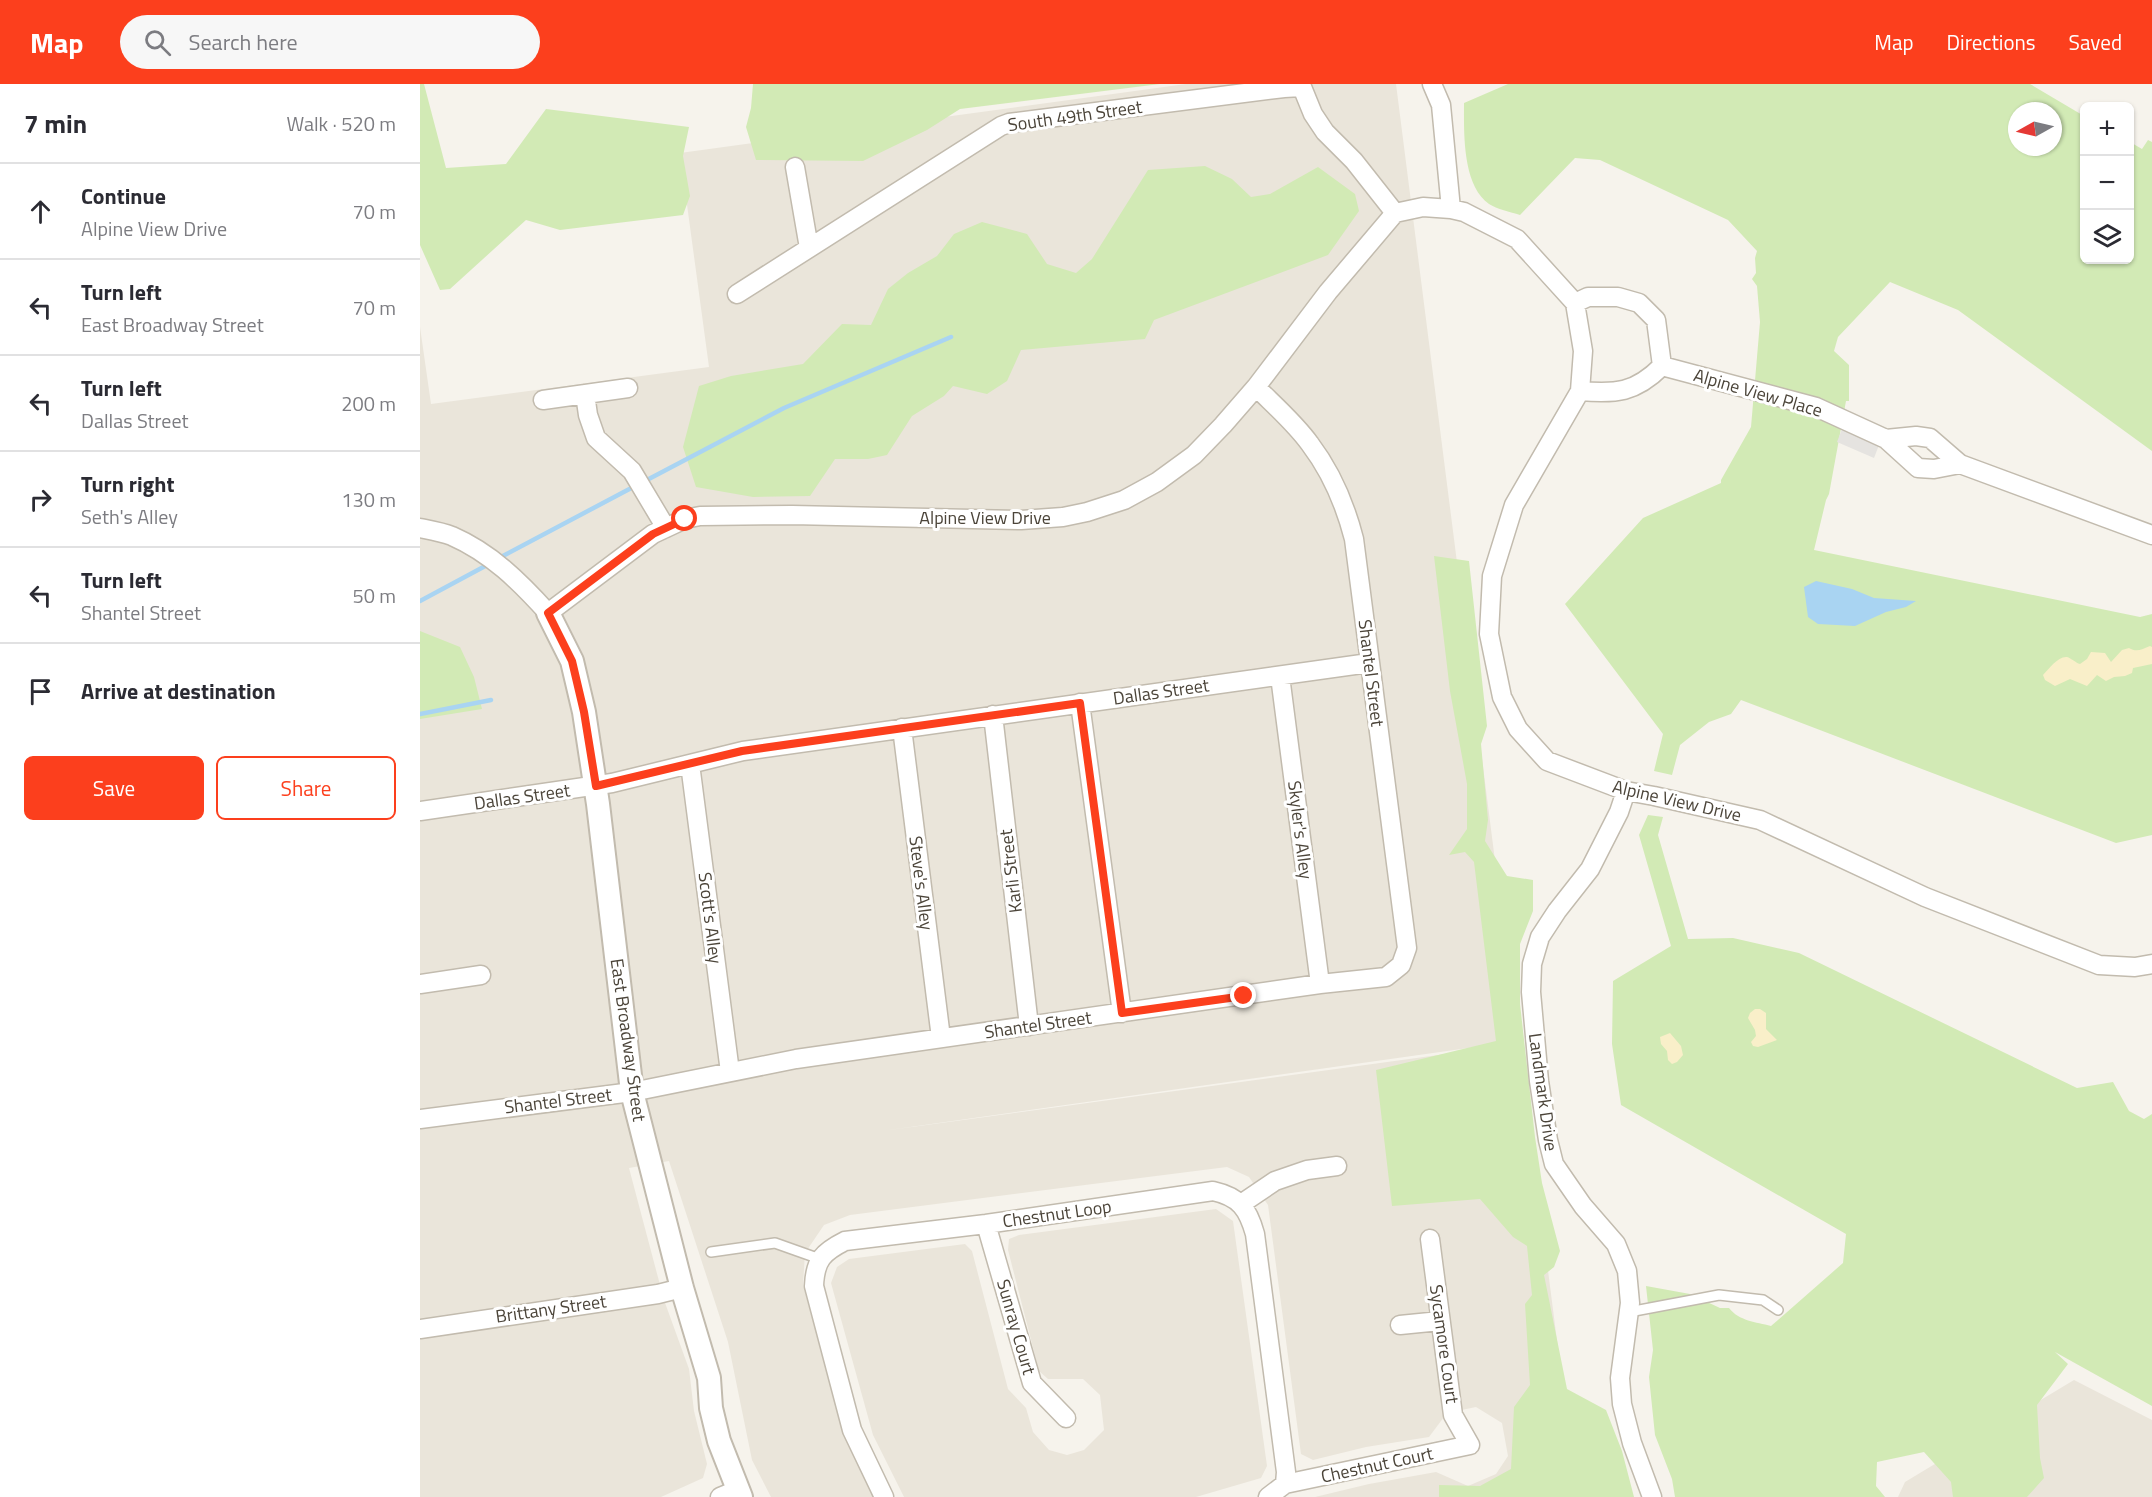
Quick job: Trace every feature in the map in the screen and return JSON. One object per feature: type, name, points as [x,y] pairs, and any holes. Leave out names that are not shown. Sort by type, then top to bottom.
[{"type":"street","points":[[1432,84],[1441,105],[1451,209]]},
{"type":"street","name":"South 49th Street","points":[[737,294],[990,132],[1009,123],[1302,87],[1313,114],[1325,132],[1354,161],[1395,213]]},
{"type":"street","points":[[795,167],[808,248]]},
{"type":"street","points":[[1395,213],[1423,207],[1451,209],[1476,218],[1517,239],[1575,303],[1588,297],[1618,297],[1639,303],[1656,320],[1662,366],[1633,388],[1610,394],[1580,392]]},
{"type":"street","name":"Alpine View Drive","points":[[548,613],[653,534],[685,519],[700,516],[792,515],[991,521],[1063,517],[1124,500],[1157,482],[1194,455],[1256,387],[1328,292],[1395,213]]},
{"type":"street","name":"Alpine View Drive","points":[[1575,303],[1583,351],[1580,392],[1514,505],[1492,576],[1489,634],[1502,697],[1518,729],[1547,761],[1626,792],[1654,796],[1760,820],[1924,897],[2099,965],[2135,967],[2152,964]]},
{"type":"street","name":"Alpine View Place","points":[[1662,366],[1816,407],[1886,439],[1918,468],[1934,469],[1960,464]]},
{"type":"street","name":"Shantel Street","points":[[420,1119],[632,1092],[796,1059],[1320,984],[1386,977],[1401,965],[1407,948],[1354,539],[1346,506],[1310,442],[1256,387]]},
{"type":"street","points":[[543,400],[628,388]]},
{"type":"street","points":[[585,394],[588,415],[596,438],[632,471],[666,528]]},
{"type":"street","name":"Alpine View Place","points":[[1886,439],[1916,436],[1930,438],[1960,464],[2152,535]]},
{"type":"street","points":[[420,528],[451,536],[489,556],[521,583],[548,613]]},
{"type":"street","name":"East Broadway Street","points":[[548,613],[572,661],[584,712],[596,786],[632,1092],[682,1288],[709,1378],[711,1408],[732,1495]]},
{"type":"street","name":"Dallas Street","points":[[420,811],[596,786],[742,751],[1369,663]]},
{"type":"street","name":"Skyler's Alley","points":[[1280,676],[1320,984]]},
{"type":"street","points":[[1080,703],[1122,1013]]},
{"type":"street","name":"Karli Street","points":[[993,715],[1029,1026]]},
{"type":"street","name":"Steve's Alley","points":[[902,728],[941,1038]]},
{"type":"street","name":"Scott's Alley","points":[[690,764],[729,1072]]},
{"type":"street","name":"Landmark Drive","points":[[1626,792],[1619,812],[1590,869],[1539,937],[1532,964],[1530,992],[1539,1082],[1554,1164],[1582,1206],[1616,1244],[1628,1271],[1630,1303],[1620,1378],[1622,1404],[1635,1451],[1652,1497]]},
{"type":"street","points":[[420,984],[481,975]]},
{"type":"street","points":[[1268,1497],[1285,1484],[1286,1472],[1255,1234],[1251,1218],[1241,1204],[1275,1181],[1307,1170],[1337,1166]]},
{"type":"street","name":"Chestnut Loop","points":[[820,1259],[831,1248],[846,1241],[986,1224],[1213,1191],[1227,1194],[1241,1204]]},
{"type":"street","name":"Sunray Court","points":[[986,1224],[1032,1383],[1066,1418]]},
{"type":"street","name":"Sycamore Court","points":[[1430,1239],[1453,1415],[1470,1445]]},
{"type":"street","points":[[820,1259],[814,1286],[852,1430],[884,1497]]},
{"type":"street","name":"Brittany Street","points":[[420,1329],[657,1294],[682,1288]]},
{"type":"street","points":[[1400,1325],[1440,1321]]},
{"type":"street","name":"Chestnut Court","points":[[1285,1484],[1470,1445]]},
{"type":"lane","points":[[711,1252],[775,1243],[820,1259]]},
{"type":"lane","points":[[1629,1311],[1719,1295],[1763,1300],[1778,1310]]},
{"type":"shaded area","points":[[1186,84],[1396,84],[1518,1041],[882,1131],[1519,1044],[1577,1497],[1315,1497],[1369,1484],[1436,1472],[1468,1486],[1496,1474],[1508,1456],[1502,1423],[1476,1407],[1447,1413],[1429,1437],[1366,1447],[1313,1460],[1301,1454],[1268,1205],[1249,1177],[1227,1167],[850,1215],[824,1225],[805,1253],[803,1285],[843,1431],[876,1497],[771,1497],[752,1460],[728,1342],[669,1161],[629,1168],[664,1300],[689,1369],[694,1411],[707,1464],[703,1478],[661,1497],[420,1497],[420,327],[431,404],[709,367],[680,153]]},
{"type":"shaded area","points":[[1842,429],[1879,445],[1874,458],[1837,442]]},
{"type":"shaded area","points":[[1216,1209],[1233,1221],[1267,1466],[1261,1478],[1196,1497],[904,1497],[873,1435],[831,1283],[837,1267],[849,1259],[965,1244],[972,1251],[1008,1389],[1026,1408],[1033,1432],[1049,1450],[1067,1455],[1084,1450],[1104,1430],[1100,1395],[1083,1379],[1048,1379],[1039,1371],[1008,1250],[1009,1239],[1019,1235]]},
{"type":"shaded area","points":[[2074,1380],[2152,1420],[2152,1497],[1898,1497],[1905,1482]]},
{"type":"green space","points":[[420,84],[424,84],[446,168],[506,164],[546,109],[689,127],[683,156],[690,196],[683,215],[560,230],[526,220],[450,289],[440,290],[420,245]]},
{"type":"green space","points":[[753,84],[1160,84],[960,109],[927,130],[863,161],[756,160],[746,127],[751,108]]},
{"type":"green space","points":[[1508,84],[2030,84],[2060,102],[2008,102],[2008,156],[2062,156],[2062,103],[2080,114],[2080,264],[2134,264],[2134,144],[2142,149],[2148,140],[2152,142],[2152,451],[1958,310],[1890,282],[1838,337],[1834,351],[1849,365],[1849,401],[1846,401],[1829,494],[1814,550],[2140,617],[2152,614],[2152,835],[2116,843],[1741,700],[1731,714],[1709,722],[1680,745],[1672,775],[1654,771],[1663,734],[1565,604],[1643,518],[1721,483],[1751,427],[1760,322],[1757,286],[1752,279],[1756,273],[1757,251],[1728,220],[1600,160],[1575,158],[1520,215],[1492,206],[1480,195],[1474,184],[1469,171],[1465,143],[1464,103]]},
{"type":"green space","points":[[1205,166],[1232,179],[1251,197],[1270,194],[1318,167],[1355,194],[1359,211],[1328,255],[1154,320],[1145,339],[1021,350],[1007,381],[987,394],[953,386],[944,396],[912,416],[887,455],[868,459],[835,459],[810,496],[753,497],[696,487],[683,447],[699,386],[731,376],[803,364],[842,324],[871,325],[888,289],[908,273],[937,256],[954,234],[982,222],[1027,234],[1047,264],[1076,273],[1092,259],[1148,170]]},
{"type":"green space","points":[[1434,556],[1469,561],[1487,726],[1481,744],[1488,820],[1485,841],[1507,876],[1533,880],[1533,911],[1520,944],[1520,1004],[1542,1183],[1560,1251],[1554,1267],[1544,1275],[1567,1389],[1606,1410],[1622,1451],[1634,1497],[1439,1497],[1439,1485],[1480,1486],[1511,1469],[1514,1407],[1530,1385],[1525,1304],[1532,1295],[1527,1246],[1513,1237],[1480,1199],[1392,1206],[1376,1070],[1496,1041],[1474,862],[1465,852],[1449,855],[1467,829],[1467,784],[1450,691]]},
{"type":"green space","points":[[420,631],[460,647],[474,677],[482,709],[420,719]]},
{"type":"green space","points":[[1648,815],[1663,817],[1658,835],[1688,939],[1733,938],[1799,953],[2077,1088],[2113,1082],[2129,1111],[2144,1119],[2152,1114],[2152,1406],[2055,1352],[2068,1364],[2037,1405],[2040,1458],[2044,1478],[2027,1497],[1953,1497],[1951,1482],[1924,1452],[1877,1462],[1876,1486],[1885,1497],[1675,1497],[1672,1479],[1655,1435],[1649,1377],[1653,1350],[1646,1286],[1690,1294],[1720,1308],[1729,1308],[1743,1318],[1771,1326],[1843,1263],[1846,1234],[1621,1105],[1612,1044],[1613,981],[1671,946],[1639,835]]},
{"type":"sand","points":[[2152,647],[2152,664],[2133,668],[2132,673],[2125,676],[2114,677],[2106,681],[2097,675],[2087,686],[2070,679],[2055,686],[2045,680],[2043,675],[2054,663],[2064,657],[2080,664],[2091,652],[2105,653],[2111,662],[2122,650],[2129,648],[2137,650]]},
{"type":"sand","points":[[1755,1009],[1766,1013],[1766,1029],[1777,1040],[1758,1047],[1753,1046],[1751,1042],[1756,1036],[1748,1018]]},
{"type":"sand","points":[[1670,1033],[1681,1046],[1683,1055],[1672,1064],[1668,1060],[1667,1051],[1661,1044],[1660,1037]]},
{"type":"water","points":[[1816,581],[1852,589],[1874,598],[1916,601],[1855,626],[1818,624],[1808,617],[1804,587]]},
{"type":"waterway","points":[[645,481],[784,408],[951,337]]},
{"type":"waterway","points":[[499,558],[637,485]]},
{"type":"waterway","points":[[420,601],[489,564]]},
{"type":"waterway","points":[[420,714],[491,700]]},
{"type":"route","points":[[685,519],[653,534],[548,613],[572,661],[584,712],[596,786],[742,751],[1080,703],[1122,1013],[1244,996]]}]
